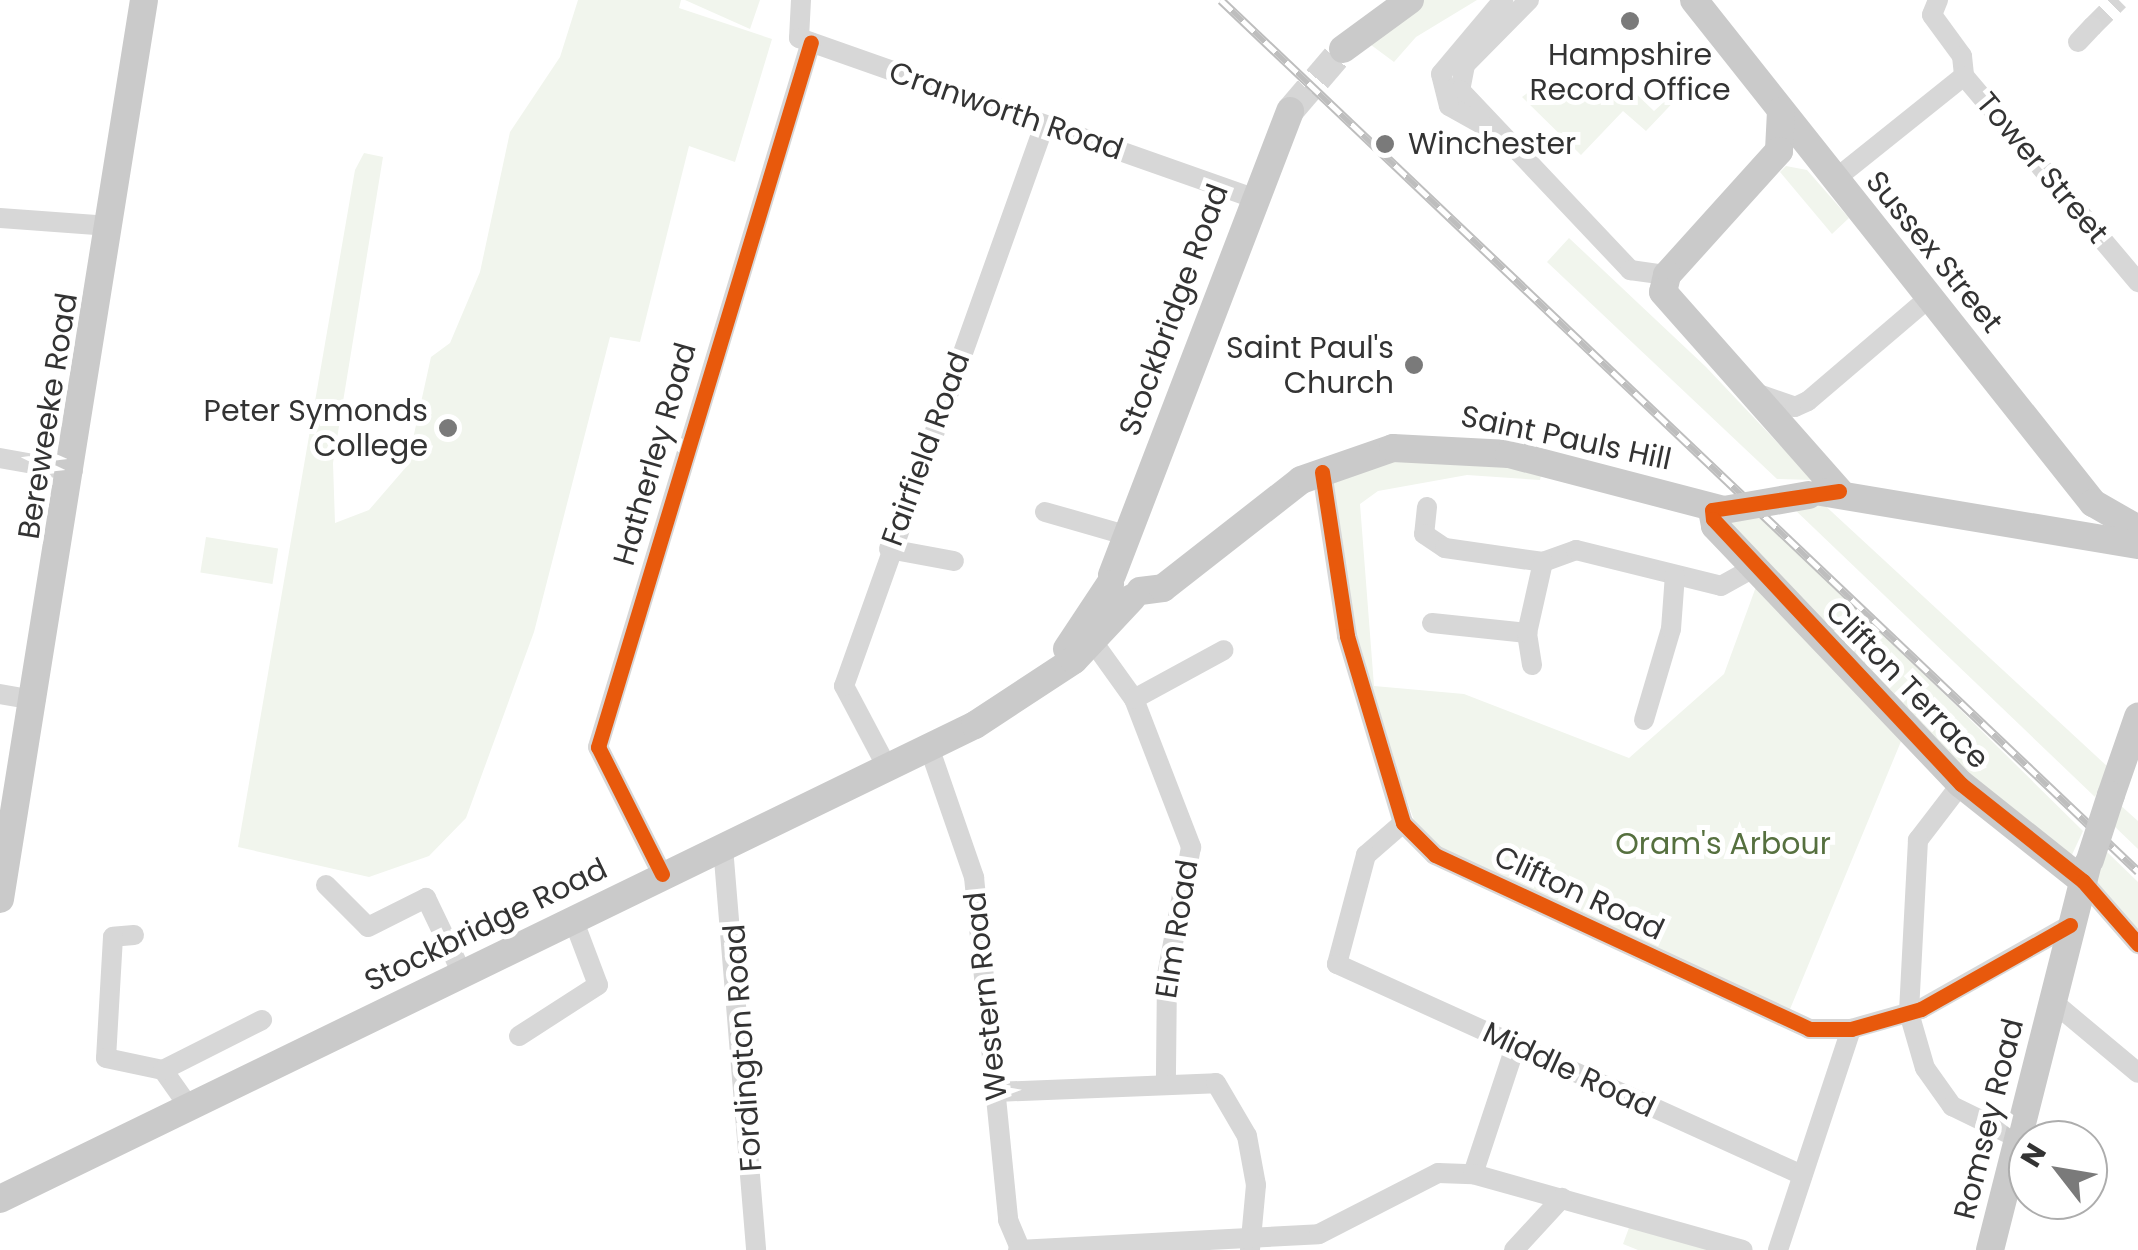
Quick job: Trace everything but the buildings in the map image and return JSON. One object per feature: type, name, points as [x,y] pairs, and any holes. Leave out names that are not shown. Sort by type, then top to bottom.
[{"type":"main road","name":"Bereweeke Road","points":[[0,900],[73,472],[144,0]]},
{"type":"main road","points":[[1343,49],[1410,0]]},
{"type":"main road","name":"Sussex Street","points":[[1694,0],[1814,158],[1931,296],[2093,503],[2138,529]]},
{"type":"main road","name":"Stockbridge Road","points":[[0,1199],[662,874],[888,769],[1050,675],[1128,582],[1126,535],[1252,196],[1290,110]]},
{"type":"main road","points":[[1781,112],[1779,151],[1667,274],[1668,307],[1761,395],[1839,491]]},
{"type":"main road","points":[[1779,151],[1814,158]]},
{"type":"main road","name":"Saint Pauls Hill","points":[[1128,582],[1162,588],[1195,558],[1322,472],[1433,444],[1618,476],[1718,510]]},
{"type":"main road","points":[[1718,510],[1839,491],[2074,537],[2138,545]]},
{"type":"main road","points":[[2074,537],[2093,503]]},
{"type":"main road","name":"Clifton Terrace","points":[[1718,510],[1754,568],[1961,784],[2057,865],[2086,870]]},
{"type":"main road","name":"Romsey Road","points":[[2022,1120],[2070,924],[2138,718]]},
{"type":"main road","name":"Romsey Road","points":[[1990,1250],[2008,1178]]},
{"type":"street","points":[[801,0],[794,31],[810,42]]},
{"type":"street","points":[[1503,0],[1441,74],[1450,106],[1485,126],[1668,307]]},
{"type":"street","points":[[1485,126],[1460,74],[1529,0]]},
{"type":"street","name":"Tower Street","points":[[1935,4],[1964,76],[2138,282]]},
{"type":"street","name":"Cranworth Road","points":[[810,42],[1252,196]]},
{"type":"street","name":"Hatherley Road","points":[[662,874],[598,747],[810,42]]},
{"type":"street","points":[[1834,180],[1964,76]]},
{"type":"street","name":"Fairfield Road","points":[[888,769],[844,686],[889,549],[1044,126]]},
{"type":"street","points":[[0,218],[110,226]]},
{"type":"street","points":[[1630,270],[1667,274]]},
{"type":"street","points":[[1761,395],[1795,407],[1808,401],[1931,296]]},
{"type":"street","points":[[0,458],[73,472]]},
{"type":"street","points":[[1322,472],[1347,636],[1402,823]]},
{"type":"street","points":[[1427,508],[1432,544],[1544,562],[1576,550],[1722,586],[1754,568]]},
{"type":"street","points":[[1045,512],[1126,535]]},
{"type":"street","points":[[889,549],[954,562]]},
{"type":"street","points":[[1532,665],[1527,633],[1544,562]]},
{"type":"street","points":[[1644,720],[1671,629],[1675,575]]},
{"type":"street","points":[[1432,623],[1527,633]]},
{"type":"street","name":"Elm Road","points":[[1088,634],[1134,699],[1191,847],[1167,976],[1166,1079]]},
{"type":"street","points":[[1134,699],[1224,650]]},
{"type":"street","points":[[0,694],[35,700]]},
{"type":"street","name":"Western Road","points":[[929,747],[974,877],[1008,1220],[1020,1250]]},
{"type":"street","points":[[1961,784],[1918,840],[1908,1013],[1925,1068],[1952,1106],[2008,1133]]},
{"type":"street","name":"Middle Road","points":[[1402,823],[1366,855],[1337,964],[1802,1176]]},
{"type":"street","name":"Clifton Road","points":[[1402,823],[1435,855],[1791,1024],[1850,1029],[1908,1013],[2070,924]]},
{"type":"street","name":"Fordington Road","points":[[723,846],[756,1250]]},
{"type":"street","points":[[2086,870],[2138,944]]},
{"type":"street","points":[[326,885],[368,927],[426,898],[462,973]]},
{"type":"street","points":[[519,1036],[598,985],[573,919]]},
{"type":"street","points":[[134,935],[113,938],[106,1058],[164,1070],[262,1020]]},
{"type":"street","points":[[2052,1002],[2138,1073]]},
{"type":"street","points":[[1778,1250],[1850,1029]]},
{"type":"street","points":[[1472,1174],[1515,1047]]},
{"type":"street","points":[[164,1070],[190,1107]]},
{"type":"street","points":[[996,1092],[1166,1079],[1210,1080],[1226,1093],[1247,1136],[1253,1241]]},
{"type":"street","points":[[1020,1250],[1253,1241],[1340,1228],[1392,1190],[1438,1173],[1472,1174],[1743,1250]]},
{"type":"street","points":[[1514,1250],[1562,1198]]},
{"type":"green space","name":"Peter Symonds College","points":[[578,0],[681,0],[679,8],[772,39],[735,162],[689,146],[640,342],[610,337],[534,632],[466,818],[429,856],[369,877],[238,847],[355,170],[364,153],[383,157],[333,463],[335,523],[369,510],[407,466],[431,357],[450,343],[480,272],[510,132],[560,57]]},
{"type":"green space","points":[[685,0],[760,0],[750,29]]},
{"type":"green space","points":[[1421,0],[1477,0],[1416,37],[1394,62],[1363,39]]},
{"type":"green space","points":[[1684,84],[1724,84],[1725,91],[1684,91],[1646,131],[1623,111],[1581,155],[1522,97],[1538,85],[1620,96],[1627,85],[1654,111]]},
{"type":"green space","points":[[1786,166],[1807,170],[1849,218],[1832,234],[1780,172]]},
{"type":"green space","points":[[1569,238],[1706,367],[1813,480],[1777,479],[1547,262]]},
{"type":"green space","name":"Oram's Arbour","points":[[1396,451],[1543,466],[1540,480],[1467,475],[1378,491],[1360,504],[1374,686],[1464,694],[1629,758],[1724,674],[1757,584],[1902,739],[1788,1014],[1438,849],[1414,820],[1363,677],[1328,478]]},
{"type":"green space","points":[[1819,500],[2108,767],[2095,797],[1792,507]]},
{"type":"green space","points":[[1761,513],[2083,831],[2070,859],[1941,752],[1727,520]]},
{"type":"green space","points":[[206,537],[278,548],[272,584],[200,573]]},
{"type":"green space","points":[[2119,804],[2138,821],[2138,849],[2112,824]]},
{"type":"green space","points":[[2105,850],[2138,882],[2138,929],[2095,884]]},
{"type":"green space","points":[[1630,1225],[1713,1250],[1638,1250],[1623,1244]]},
{"type":"tunnel","points":[[2092,27],[2119,0]]},
{"type":"tunnel","points":[[1290,111],[1343,49]]},
{"type":"railway","points":[[1221,0],[2138,871]]},
{"type":"cycle path","points":[[662,874],[598,747],[811,42]]},
{"type":"cycle path","points":[[1322,472],[1347,636],[1403,823],[1435,855],[1809,1029],[1851,1029],[1921,1009],[2070,925]]},
{"type":"cycle path","points":[[1839,491],[1712,510],[1713,519],[1961,784],[2083,881],[2138,944]]},
{"type":"place","name":"Hampshire Record Office","points":[[1630,21]]},
{"type":"place","name":"Winchester","points":[[1385,144]]},
{"type":"place","name":"Saint Paul's Church","points":[[1414,365]]},
{"type":"place","name":"Peter Symonds College","points":[[448,428]]}]
